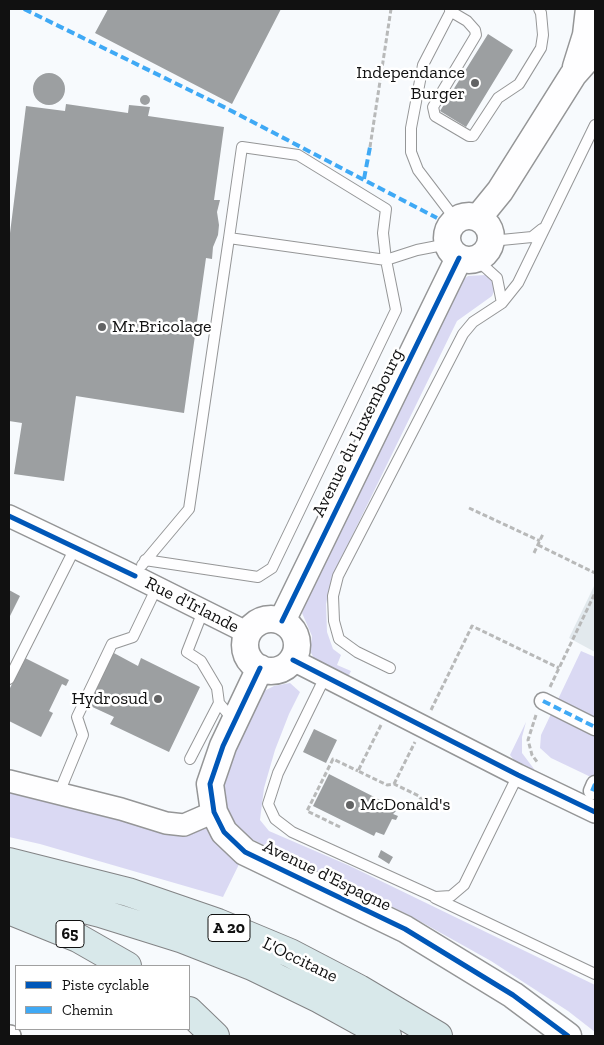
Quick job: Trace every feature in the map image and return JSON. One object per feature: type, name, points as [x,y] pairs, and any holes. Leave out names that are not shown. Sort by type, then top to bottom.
[{"type":"highway","name":"L'Occitane","points":[[9,862],[128,892],[218,923],[290,953],[359,989],[438,1036]]},
{"type":"highway","name":"L'Occitane","points":[[9,890],[100,913],[184,939],[252,966],[320,999],[387,1036]]},
{"type":"highway","name":"65","points":[[9,910],[78,938],[125,965]]},
{"type":"highway","points":[[190,1012],[215,1036]]},
{"type":"street","name":"Avenue du Luxembourg","points":[[573,75],[584,40],[588,9]]},
{"type":"street","name":"Avenue du Luxembourg","points":[[282,621],[468,240],[573,75],[595,50]]},
{"type":"street","name":"Rue d'Irlande","points":[[9,516],[75,548],[140,568],[157,587],[248,633]]},
{"type":"street","points":[[266,619],[282,621],[289,625],[297,638],[298,645],[293,660],[278,670],[269,671],[260,668],[248,657],[245,641],[248,633],[252,627],[266,619]]},
{"type":"street","points":[[293,660],[518,775],[594,796]]},
{"type":"street","name":"Avenue d'Espagne","points":[[260,668],[227,712],[223,746],[210,784],[214,812],[224,832],[245,852],[405,929],[513,995],[568,1036]]},
{"type":"street","points":[[543,701],[595,727]]},
{"type":"street","points":[[9,781],[121,809],[166,824],[184,825],[214,812]]},
{"type":"lane","points":[[502,303],[497,278],[418,170],[411,152],[411,128],[422,65],[451,10],[476,30],[476,35],[433,107],[435,116],[469,136],[473,136],[498,98],[518,84],[541,48],[543,35],[539,9]]},
{"type":"lane","points":[[390,668],[357,652],[338,639],[334,620],[334,596],[338,576],[463,334],[474,322],[502,303],[518,283],[595,125]]},
{"type":"lane","points":[[242,147],[298,155],[386,209],[383,233],[386,260],[396,310],[272,568],[258,577],[140,568],[189,509],[242,147]]},
{"type":"lane","points":[[229,238],[386,260],[417,250],[468,240],[532,237],[544,227]]},
{"type":"lane","points":[[9,679],[75,548]]},
{"type":"lane","points":[[59,793],[83,735],[77,717],[112,644],[133,637],[157,587]]},
{"type":"lane","points":[[190,759],[227,712],[217,688],[201,661],[188,652],[204,611]]},
{"type":"lane","points":[[325,676],[278,772],[268,804],[275,819],[292,832],[595,974]]},
{"type":"lane","points":[[434,897],[451,896],[464,885],[518,775]]},
{"type":"path","points":[[370,147],[391,9]]},
{"type":"path","points":[[469,508],[540,541]]},
{"type":"path","points":[[534,553],[543,534]]},
{"type":"path","points":[[538,545],[595,573]]},
{"type":"path","points":[[394,784],[472,626],[559,668]]},
{"type":"path","points":[[358,771],[383,721]]},
{"type":"path","points":[[340,827],[306,811],[333,760],[387,785],[394,784],[419,796],[428,810]]},
{"type":"shaded area","points":[[486,275],[492,279],[495,289],[492,296],[457,321],[332,577],[326,604],[327,632],[333,649],[341,655],[337,665],[351,671],[348,677],[316,662],[310,651],[312,636],[302,613],[309,594],[458,284],[468,276]]},
{"type":"shaded area","points":[[595,584],[595,652],[569,638]]},
{"type":"shaded area","points":[[581,651],[595,657],[595,779],[551,758],[540,748],[541,735]]},
{"type":"shaded area","points":[[290,683],[300,692],[275,750],[264,788],[260,820],[269,831],[350,866],[595,985],[595,1032],[568,1011],[491,961],[407,914],[243,835],[229,820],[223,795],[224,773],[260,693],[274,686]]},
{"type":"shaded area","points":[[526,722],[522,737],[522,753],[534,769],[534,772],[517,764],[510,755]]},
{"type":"shaded area","points":[[9,781],[166,823],[214,812],[245,852],[223,897],[40,844],[9,837]]},
{"type":"building","points":[[108,9],[281,9],[232,104],[95,33]]},
{"type":"building","points":[[488,34],[513,50],[466,127],[440,111]]},
{"type":"building","points":[[49,73],[55,74],[60,78],[64,83],[64,95],[60,100],[55,104],[49,105],[43,104],[38,100],[34,95],[33,89],[34,83],[38,78],[43,74]]},
{"type":"building","points":[[143,95],[147,95],[150,100],[149,104],[143,105],[140,102],[140,98]]},
{"type":"building","name":"Mr.Bricolage","points":[[66,104],[128,113],[129,105],[150,107],[148,116],[224,127],[214,200],[220,200],[217,212],[218,235],[213,247],[212,259],[206,258],[184,413],[76,396],[64,481],[14,474],[22,423],[9,421],[9,241],[26,106],[65,111]]},
{"type":"building","points":[[9,590],[20,596],[9,618]]},
{"type":"building","name":"Hydrosud","points":[[112,652],[138,666],[141,658],[200,687],[169,752],[110,724],[114,717],[86,704]]},
{"type":"building","points":[[25,658],[69,680],[66,686],[62,684],[49,711],[53,713],[41,737],[9,721],[9,690]]},
{"type":"building","points":[[314,729],[337,740],[326,763],[303,752]]},
{"type":"building","name":"McDonald's","points":[[329,774],[388,804],[387,807],[396,811],[393,814],[398,816],[396,820],[392,819],[384,835],[376,832],[374,836],[313,806]]},
{"type":"building","points":[[381,850],[393,857],[389,864],[378,857]]},
{"type":"marked path","points":[[24,9],[226,108],[437,218]]},
{"type":"marked path","points":[[364,179],[370,147]]},
{"type":"marked path","points":[[543,701],[595,727]]},
{"type":"marked path","points":[[592,791],[595,784]]},
{"type":"cycle path","points":[[282,621],[459,258]]},
{"type":"cycle path","points":[[9,516],[135,576]]},
{"type":"cycle path","points":[[293,660],[518,775],[595,812]]},
{"type":"cycle path","points":[[260,668],[223,746],[210,784],[214,812],[224,832],[245,852],[405,929],[513,995],[568,1036]]},
{"type":"place","name":"Independance Burger","points":[[475,83]]},
{"type":"place","name":"Mr.Bricolage","points":[[102,327]]},
{"type":"place","name":"Hydrosud","points":[[158,699]]},
{"type":"place","name":"McDonald's","points":[[350,805]]}]
